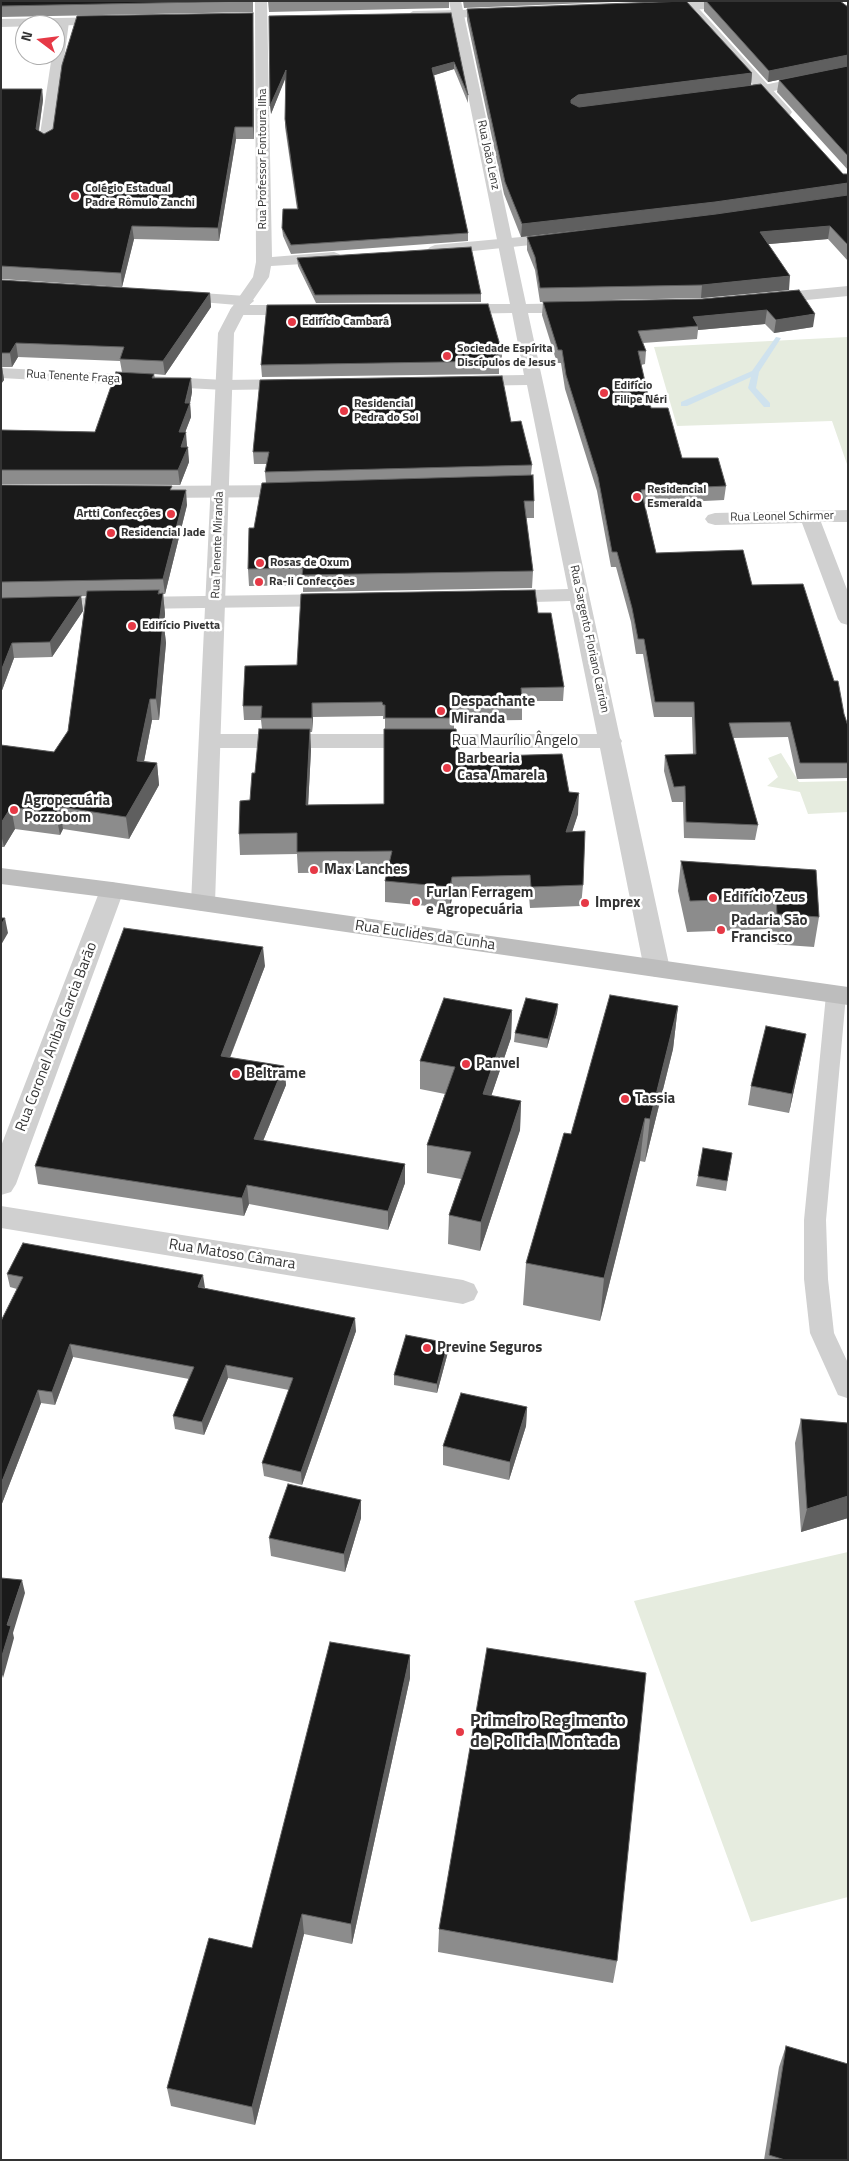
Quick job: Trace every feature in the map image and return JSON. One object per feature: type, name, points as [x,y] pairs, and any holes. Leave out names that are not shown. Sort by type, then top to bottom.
[{"type":"main road","name":"Rua Euclides da Cunha","points":[[1,876],[112,890],[842,996]]},
{"type":"street","name":"Rua Professor Fontoura Ilha","points":[[242,305],[261,277],[264,262],[268,18],[261,1]]},
{"type":"street","points":[[683,5],[773,1]]},
{"type":"street","points":[[683,5],[796,124]]},
{"type":"street","points":[[402,15],[457,8],[518,12]]},
{"type":"street","name":"Rua João Lenz","points":[[457,8],[520,308]]},
{"type":"street","points":[[247,19],[268,18]]},
{"type":"street","points":[[65,22],[122,21]]},
{"type":"street","points":[[1,23],[15,23]]},
{"type":"street","points":[[46,141],[57,65]]},
{"type":"street","points":[[725,94],[764,89],[848,71]]},
{"type":"street","points":[[424,250],[507,245],[574,237]]},
{"type":"street","points":[[264,262],[350,256]]},
{"type":"street","points":[[749,300],[848,291]]},
{"type":"street","points":[[158,295],[242,305],[316,310]]},
{"type":"street","name":"Rua Tenente Miranda","points":[[203,903],[226,332],[242,305]]},
{"type":"street","name":"Rua Sargento Floriano Carrion","points":[[520,308],[535,380],[547,484],[580,595],[657,969]]},
{"type":"street","points":[[433,309],[597,308]]},
{"type":"street","name":"Rua Tenente Fraga","points":[[1,373],[224,385],[312,384]]},
{"type":"street","points":[[448,382],[535,380]]},
{"type":"street","points":[[129,492],[220,493],[314,490]]},
{"type":"street","name":"Rua Leonel Schirmer","points":[[715,519],[848,516]]},
{"type":"street","points":[[809,517],[848,619]]},
{"type":"street","points":[[482,597],[580,595]]},
{"type":"street","points":[[1,605],[353,600]]},
{"type":"street","name":"Rua Maurílio Ângelo","points":[[210,741],[611,740]]},
{"type":"street","name":"Rua Coronel Anibal Garcia Barão","points":[[1,1184],[112,890]]},
{"type":"street","name":"Rua Matoso Câmara","points":[[1,1217],[463,1292]]},
{"type":"lane","points":[[842,996],[814,1220],[816,1279],[822,1333],[847,1388]]},
{"type":"shaded area","points":[[848,337],[848,467],[832,421],[677,426],[654,347]]},
{"type":"shaded area","points":[[781,753],[799,782],[848,781],[848,812],[808,814],[800,792],[767,786],[778,777],[768,758]]},
{"type":"shaded area","points":[[848,1552],[848,1897],[751,1922],[634,1601]]},
{"type":"building","points":[[1,1],[253,1],[1,6]]},
{"type":"building","points":[[686,1],[752,73],[578,95],[571,100],[571,103],[579,107],[761,84],[843,174],[848,174],[848,183],[715,202],[522,224],[505,182],[467,9]]},
{"type":"building","points":[[706,1],[840,1],[848,7],[848,55],[769,71]]},
{"type":"building","points":[[253,13],[253,127],[235,127],[218,228],[132,226],[121,273],[1,266],[1,89],[42,89],[36,129],[44,134],[53,129],[62,65],[65,65],[65,55],[77,16]]},
{"type":"building","points":[[451,13],[468,95],[454,62],[432,68],[468,233],[291,245],[282,228],[283,209],[298,209],[285,119],[286,70],[270,106],[269,16]]},
{"type":"building","points":[[848,66],[848,156],[779,80]]},
{"type":"building","points":[[848,195],[848,245],[830,226],[760,232],[790,276],[702,285],[540,288],[535,257],[527,237],[716,214]]},
{"type":"building","points":[[471,247],[481,294],[315,295],[297,258]]},
{"type":"building","points":[[1,280],[210,293],[163,361],[120,359],[124,347],[16,343],[10,353],[1,353]]},
{"type":"building","points":[[799,290],[815,314],[776,320],[767,310],[693,317],[698,326],[638,331],[646,351],[638,351],[651,408],[668,408],[682,458],[718,458],[726,486],[641,490],[656,553],[743,550],[752,585],[803,584],[834,681],[838,681],[848,726],[848,763],[800,763],[790,722],[729,723],[758,825],[686,822],[685,786],[674,787],[665,755],[696,754],[694,702],[655,702],[644,639],[638,639],[617,552],[612,552],[598,477],[566,375],[562,350],[558,350],[543,302],[702,299]]},
{"type":"building","points":[[488,304],[502,352],[497,353],[499,361],[261,365],[267,305]]},
{"type":"building","points":[[116,372],[154,374],[152,378],[191,378],[185,403],[190,403],[179,432],[186,432],[181,447],[188,447],[178,470],[1,470],[1,430],[95,432]]},
{"type":"building","points":[[502,376],[511,422],[521,421],[532,465],[265,472],[269,452],[253,452],[260,380]]},
{"type":"building","points":[[533,475],[534,501],[524,501],[533,571],[302,575],[303,568],[248,569],[249,528],[254,528],[262,483]]},
{"type":"building","points":[[1,485],[172,486],[170,490],[186,490],[163,579],[1,582]]},
{"type":"building","points":[[159,590],[158,594],[163,593],[159,623],[163,623],[156,699],[150,699],[137,761],[157,763],[126,817],[60,807],[56,814],[11,807],[1,823],[1,745],[54,752],[68,731],[87,591]]},
{"type":"building","points":[[535,590],[538,613],[551,613],[564,687],[521,688],[523,706],[452,707],[454,718],[385,718],[385,705],[382,702],[312,703],[312,718],[261,718],[262,706],[243,706],[245,666],[297,665],[301,594]]},
{"type":"building","points":[[81,596],[50,642],[12,643],[1,671],[1,598]]},
{"type":"building","points":[[259,729],[310,729],[306,805],[384,804],[384,729],[456,729],[460,757],[562,754],[569,792],[579,793],[566,832],[585,831],[583,885],[531,887],[530,875],[452,877],[450,887],[385,881],[392,851],[297,852],[297,833],[239,834],[240,801],[250,800],[252,773],[255,773]]},
{"type":"building","points":[[681,861],[816,870],[819,917],[777,914],[776,898],[690,901]]},
{"type":"building","points":[[124,928],[263,947],[221,1056],[284,1066],[254,1139],[405,1164],[388,1211],[247,1185],[242,1198],[35,1166]]},
{"type":"building","points":[[610,995],[678,1006],[650,1119],[645,1118],[604,1278],[526,1263],[564,1133],[571,1134]]},
{"type":"building","points":[[444,998],[512,1010],[483,1094],[521,1101],[481,1222],[449,1215],[471,1152],[427,1145],[455,1067],[420,1061]]},
{"type":"building","points":[[526,998],[558,1004],[548,1039],[515,1033]]},
{"type":"building","points":[[766,1026],[806,1034],[792,1094],[751,1086]]},
{"type":"building","points":[[703,1148],[732,1153],[727,1181],[698,1176]]},
{"type":"building","points":[[23,1243],[203,1275],[198,1287],[355,1318],[301,1472],[262,1463],[293,1378],[226,1365],[202,1422],[173,1416],[194,1367],[70,1344],[52,1392],[38,1390],[1,1484],[1,1321],[23,1277],[7,1274]]},
{"type":"building","points":[[406,1335],[448,1343],[437,1384],[394,1375]]},
{"type":"building","points":[[461,1393],[527,1407],[510,1462],[443,1446]]},
{"type":"building","points":[[801,1419],[848,1423],[848,1496],[807,1509]]},
{"type":"building","points":[[288,1484],[361,1500],[344,1554],[269,1538]]},
{"type":"building","points":[[1,1578],[22,1580],[7,1625],[11,1626],[1,1659]]},
{"type":"building","points":[[330,1642],[410,1655],[351,1924],[302,1914],[252,2107],[167,2088],[209,1938],[252,1948]]},
{"type":"building","points":[[487,1648],[646,1673],[617,1961],[439,1929]]},
{"type":"building","points":[[786,2046],[848,2064],[848,2160],[785,2160],[769,2155]]},
{"type":"waterway","points":[[755,372],[778,338]]},
{"type":"waterway","points":[[684,404],[755,372]]},
{"type":"waterway","points":[[755,372],[752,388],[767,405]]},
{"type":"place","name":"Colégio Estadual Padre Rômulo Zanchi","points":[[75,196]]},
{"type":"place","name":"Edifício Cambará","points":[[292,322]]},
{"type":"place","name":"Sociedade Espírita Discípulos de Jesus","points":[[447,356]]},
{"type":"place","name":"Edifício Filipe Néri","points":[[604,393]]},
{"type":"place","name":"Residencial Pedra do Sol","points":[[344,411]]},
{"type":"place","name":"Residencial Esmeralda","points":[[637,497]]},
{"type":"place","name":"Artti Confecções","points":[[171,514]]},
{"type":"place","name":"Residencial Jade","points":[[111,533]]},
{"type":"place","name":"Rosas de Oxum","points":[[260,563]]},
{"type":"place","name":"Ra-li Confecções","points":[[259,582]]},
{"type":"place","name":"Edifício Pivetta","points":[[132,626]]},
{"type":"place","name":"Despachante Miranda","points":[[441,711]]},
{"type":"place","name":"Barbearia Casa Amarela","points":[[447,768]]},
{"type":"place","name":"Agropecuária Pozzobom","points":[[14,810]]},
{"type":"place","name":"Max Lanches","points":[[314,870]]},
{"type":"place","name":"Edifício Zeus","points":[[713,898]]},
{"type":"place","name":"Furlan Ferragem e Agropecuária","points":[[416,902]]},
{"type":"place","name":"Imprex","points":[[585,903]]},
{"type":"place","name":"Padaria São Francisco","points":[[721,930]]},
{"type":"place","name":"Panvel","points":[[466,1064]]},
{"type":"place","name":"Beltrame","points":[[236,1074]]},
{"type":"place","name":"Tassia","points":[[625,1099]]},
{"type":"place","name":"Previne Seguros","points":[[427,1348]]},
{"type":"place","name":"Primeiro Regimento de Policia Montada","points":[[460,1732]]}]
